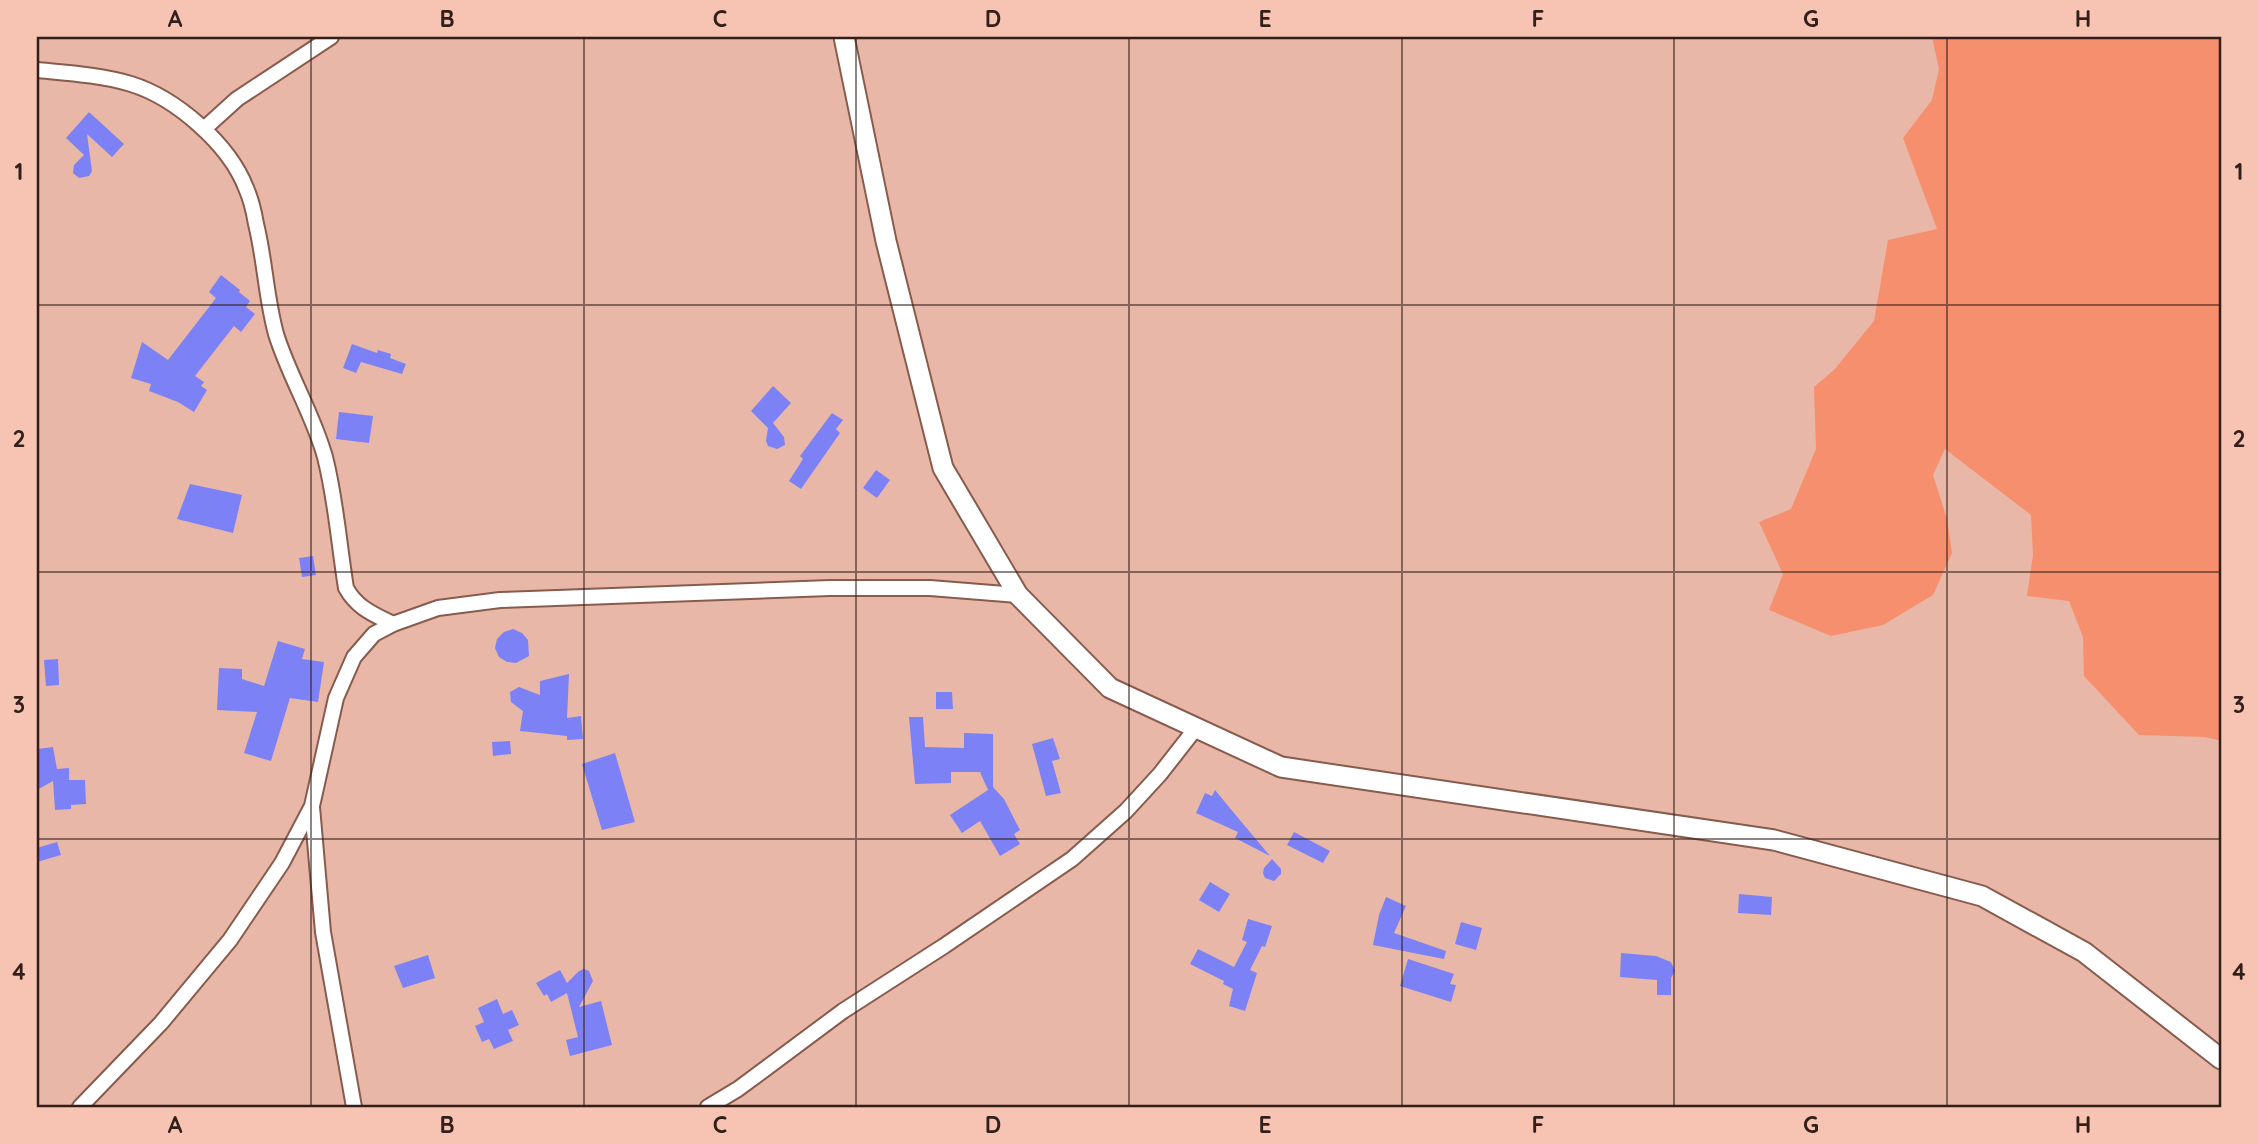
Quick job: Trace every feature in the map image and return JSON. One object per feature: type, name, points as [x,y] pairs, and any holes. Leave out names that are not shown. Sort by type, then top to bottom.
[{"type":"main road","points":[[844,37],[886,241],[943,468],[1018,595],[1110,688],[1281,767],[1774,840],[1982,896],[2084,952],[2221,1059]]},
{"type":"street","points":[[205,128],[237,99],[331,37]]},
{"type":"street","points":[[37,70],[106,78],[133,85],[155,95],[205,128],[246,187],[257,226],[266,289],[277,335],[324,457],[346,588],[352,600],[361,608],[393,624]]},
{"type":"street","points":[[80,1107],[161,1023],[230,940],[282,863],[312,806],[336,698],[354,657],[374,634],[393,624],[438,608],[500,600],[830,588],[930,588],[1018,595]]},
{"type":"street","points":[[708,1107],[738,1089],[843,1011],[1072,859],[1126,811],[1160,774],[1196,728]]},
{"type":"street","points":[[312,806],[323,932],[354,1107]]},
{"type":"shaded area","points":[[1932,37],[2221,37],[2221,741],[2205,737],[2139,735],[2084,676],[2083,637],[2069,601],[2027,596],[2033,555],[2031,515],[1945,449],[1933,475],[1947,519],[1952,553],[1933,595],[1883,625],[1831,636],[1769,610],[1783,574],[1759,522],[1791,509],[1816,449],[1814,387],[1834,370],[1874,321],[1888,240],[1937,229],[1903,138],[1932,100],[1939,69]]},
{"type":"building","points":[[89,112],[124,144],[112,157],[87,134],[92,171],[89,176],[79,178],[73,173],[74,165],[84,155],[66,138]]},
{"type":"building","points":[[221,275],[250,301],[246,307],[255,314],[241,332],[234,326],[195,376],[204,382],[201,386],[207,390],[194,412],[178,402],[149,391],[151,384],[131,378],[142,342],[168,360],[216,298],[209,292]]},
{"type":"building","points":[[352,344],[377,353],[378,350],[391,354],[390,358],[406,364],[402,374],[361,362],[356,373],[343,368]]},
{"type":"building","points":[[773,386],[791,403],[773,423],[784,437],[785,445],[777,449],[768,446],[768,428],[751,411]]},
{"type":"building","points":[[339,412],[373,416],[369,443],[336,439]]},
{"type":"building","points":[[832,413],[843,420],[836,429],[840,433],[801,489],[789,481],[803,459],[800,456]]},
{"type":"building","points":[[876,470],[890,480],[877,498],[863,488]]},
{"type":"building","points":[[190,484],[242,495],[233,533],[177,519]]},
{"type":"building","points":[[313,556],[316,575],[302,577],[299,558]]},
{"type":"building","points":[[513,629],[528,640],[529,656],[516,663],[499,657],[495,648],[497,639],[504,632]]},
{"type":"building","points":[[278,641],[305,649],[302,659],[324,662],[318,702],[290,698],[271,761],[244,753],[257,712],[217,710],[219,668],[242,669],[242,679],[264,686]]},
{"type":"building","points":[[58,659],[59,685],[46,686],[44,660]]},
{"type":"building","points":[[569,674],[567,718],[581,716],[583,739],[567,740],[567,736],[520,731],[523,711],[511,702],[510,692],[519,687],[540,695],[540,681]]},
{"type":"building","points":[[936,692],[952,692],[953,709],[936,709]]},
{"type":"building","points":[[909,717],[923,717],[925,747],[964,748],[964,733],[993,734],[993,787],[1004,799],[1020,830],[1014,834],[1020,844],[1000,856],[980,821],[962,833],[950,815],[988,790],[980,772],[951,772],[951,783],[915,784]]},
{"type":"building","points":[[1053,738],[1060,759],[1052,761],[1061,793],[1046,796],[1032,744]]},
{"type":"building","points":[[510,741],[511,754],[493,756],[492,742]]},
{"type":"building","points":[[53,747],[57,769],[69,768],[69,780],[85,780],[86,804],[55,810],[53,781],[37,790],[37,749]]},
{"type":"building","points":[[615,753],[635,822],[602,830],[582,764]]},
{"type":"building","points":[[1215,790],[1270,856],[1235,838],[1238,832],[1196,813],[1205,793],[1212,796]]},
{"type":"building","points":[[1294,832],[1330,851],[1323,863],[1287,845]]},
{"type":"building","points":[[57,842],[61,855],[37,862],[37,848]]},
{"type":"building","points":[[1272,859],[1281,869],[1281,874],[1274,881],[1265,878],[1263,873]]},
{"type":"building","points":[[1210,882],[1230,894],[1219,912],[1199,900]]},
{"type":"building","points":[[1739,894],[1772,897],[1771,915],[1738,913]]},
{"type":"building","points":[[1386,897],[1406,906],[1394,933],[1446,951],[1444,959],[1373,945]]},
{"type":"building","points":[[1248,919],[1272,926],[1265,947],[1262,946],[1250,970],[1257,973],[1245,1011],[1229,1006],[1233,989],[1223,984],[1224,981],[1190,964],[1198,949],[1234,967],[1247,942],[1242,940]]},
{"type":"building","points":[[1461,922],[1482,928],[1476,950],[1455,944]]},
{"type":"building","points":[[1621,953],[1656,956],[1671,962],[1675,971],[1671,978],[1671,995],[1657,995],[1657,980],[1620,977]]},
{"type":"building","points":[[428,955],[435,978],[403,988],[394,966]]},
{"type":"building","points":[[1408,959],[1454,974],[1450,984],[1456,985],[1451,1002],[1400,986]]},
{"type":"building","points":[[584,969],[589,971],[593,981],[579,1007],[601,1001],[612,1045],[570,1056],[566,1040],[578,1037],[567,993],[551,1002],[536,983],[560,970],[567,983]]},
{"type":"building","points":[[497,999],[503,1014],[512,1010],[519,1025],[508,1030],[513,1041],[494,1049],[489,1039],[482,1042],[475,1026],[484,1022],[478,1008]]}]
